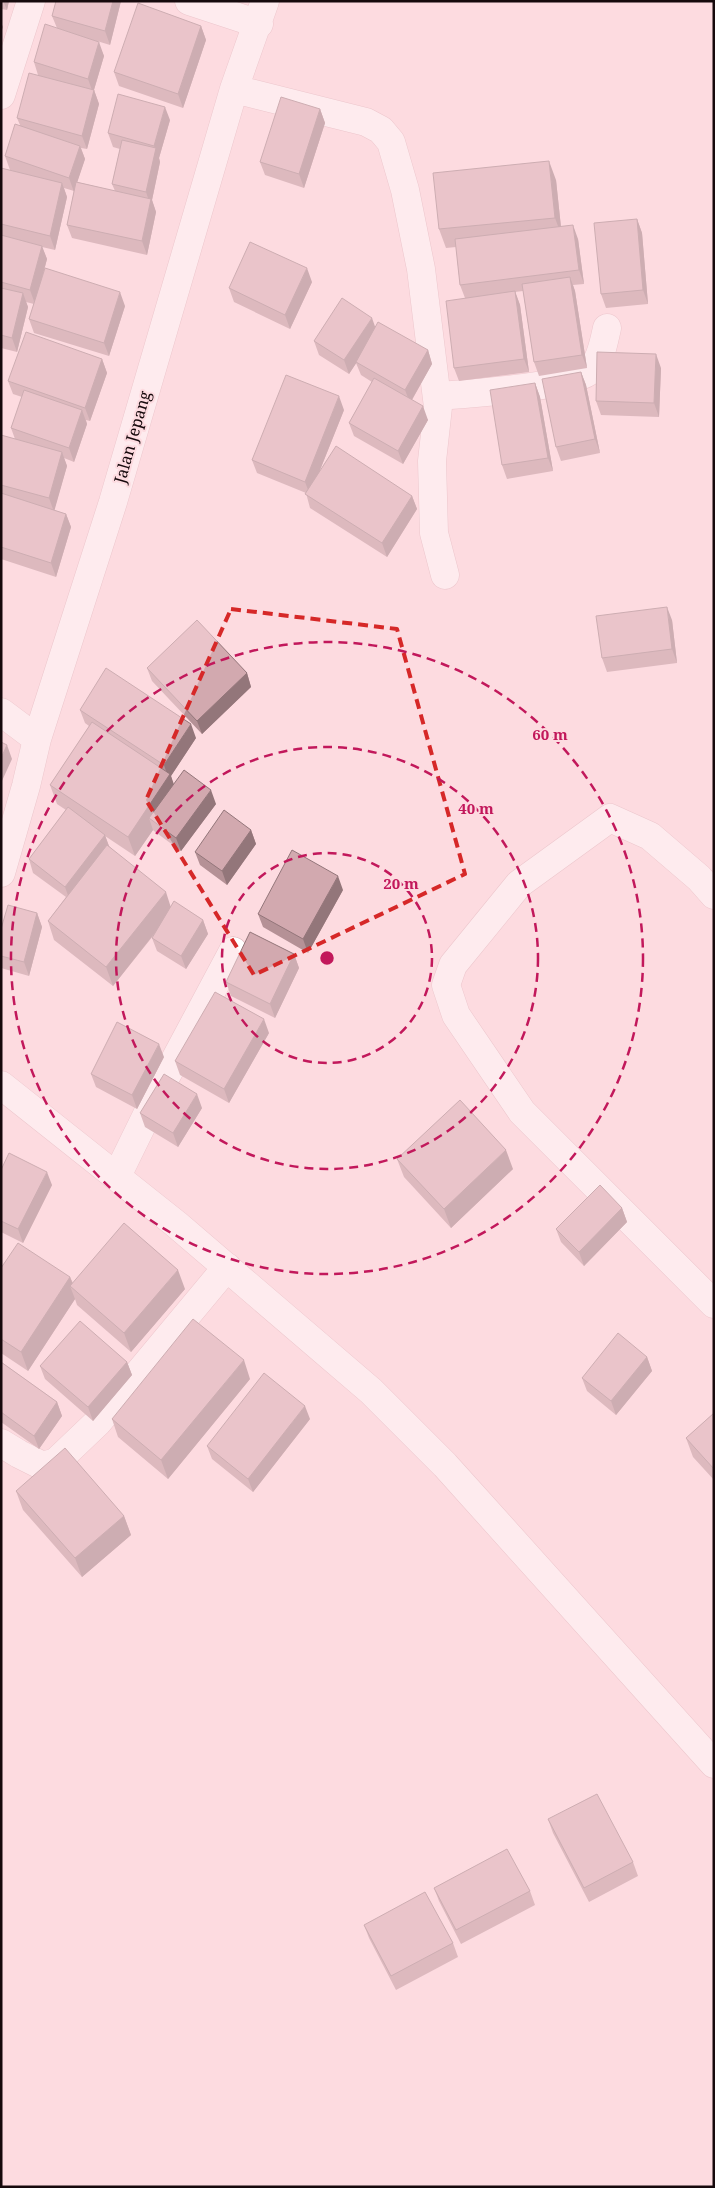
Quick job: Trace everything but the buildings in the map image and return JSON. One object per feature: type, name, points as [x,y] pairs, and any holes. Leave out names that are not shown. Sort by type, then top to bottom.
[{"type":"street","points":[[1,95],[31,1]]},
{"type":"street","points":[[189,1],[262,13]]},
{"type":"street","name":"Jalan Jepang","points":[[1,873],[26,786],[37,739],[112,502],[234,89],[262,13]]},
{"type":"street","points":[[234,89],[366,122],[381,130],[391,142],[405,190],[421,269],[437,396],[438,407],[432,461],[434,533],[445,575]]},
{"type":"street","points":[[437,396],[469,394],[554,383],[584,376],[592,370],[600,356],[607,328]]},
{"type":"street","points":[[1,712],[37,739]]},
{"type":"street","points":[[714,895],[698,878],[650,836],[610,818],[519,884],[453,965],[446,985],[456,1016],[522,1112],[714,1304]]},
{"type":"street","points":[[117,1176],[161,1086],[233,951]]},
{"type":"street","points":[[1,1085],[117,1176],[227,1267],[371,1391],[445,1465],[714,1764]]},
{"type":"street","points":[[1,1442],[43,1466],[56,1462],[98,1422],[227,1267]]},
{"type":"highlighted area","points":[[231,609],[397,629],[465,874],[254,975],[146,800]]}]
